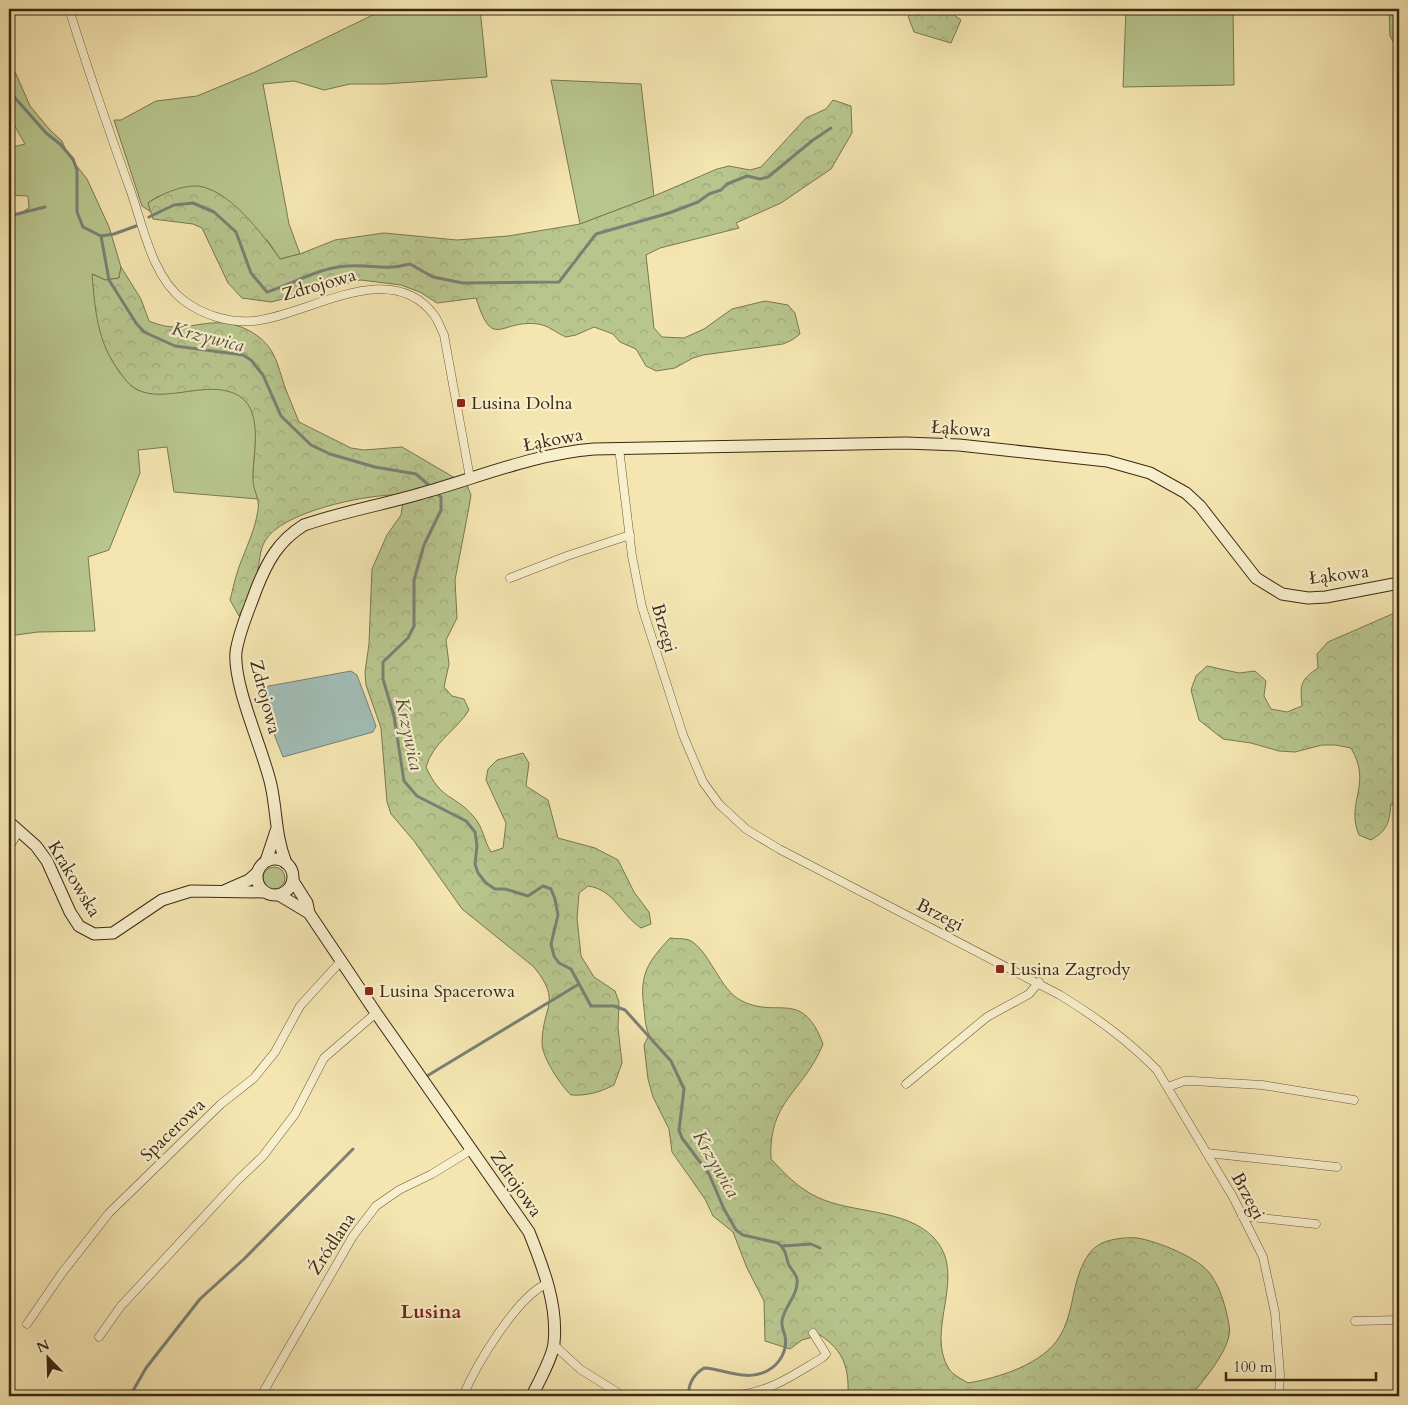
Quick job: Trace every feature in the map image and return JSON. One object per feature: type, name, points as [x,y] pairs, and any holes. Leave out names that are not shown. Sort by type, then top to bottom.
[{"type":"street","name":"Zdrojowa","points":[[69,9],[99,103],[153,256],[166,280],[181,299],[204,313],[225,320],[253,321],[274,317],[344,294],[373,288],[395,290],[416,298],[434,315],[444,335],[470,478],[420,494],[304,525],[274,550],[264,568],[239,639],[237,666],[272,787],[276,831],[286,863]]},
{"type":"street","name":"Łąkowa","points":[[470,478],[563,453],[619,448],[934,444],[1107,461],[1150,472],[1186,493],[1214,524],[1243,564],[1256,578],[1267,587],[1282,594],[1308,598],[1326,597],[1399,584]]},
{"type":"street","name":"Brzegi","points":[[619,448],[630,535],[642,607],[683,735],[703,782],[719,804],[746,829],[779,849],[1039,982],[1101,1020],[1157,1070],[1208,1153],[1263,1257],[1276,1313],[1280,1374],[1279,1396]]},
{"type":"street","points":[[510,578],[630,535]]},
{"type":"street","name":"Krakowska","points":[[9,822],[36,846],[47,861],[70,912],[79,926],[94,934],[103,935],[122,929],[146,910],[175,895],[192,891],[226,890],[249,880],[257,873]]},
{"type":"street","points":[[9,847],[19,831]]},
{"type":"street","name":"Zdrojowa","points":[[266,861],[276,831]]},
{"type":"street","points":[[277,859],[286,863],[292,871],[293,881],[288,890],[279,895],[264,892],[258,884],[257,873],[266,861],[277,859]]},
{"type":"street","name":"Zdrojowa","points":[[293,881],[307,903],[309,913],[340,961],[528,1232],[548,1283],[552,1302],[554,1345],[532,1396]]},
{"type":"street","name":"Krakowska","points":[[226,890],[234,893],[264,892]]},
{"type":"street","name":"Zdrojowa","points":[[279,895],[309,913]]},
{"type":"street","name":"Spacerowa","points":[[27,1324],[62,1273],[110,1214],[221,1104],[254,1078],[276,1052],[300,1006],[340,961]]},
{"type":"street","points":[[906,1084],[986,1017],[1029,994],[1039,982]]},
{"type":"street","points":[[99,1337],[127,1300],[238,1180],[263,1156],[294,1114],[324,1058],[376,1013]]},
{"type":"street","points":[[1168,1087],[1184,1081],[1262,1085],[1354,1100]]},
{"type":"street","name":"Źródlana","points":[[261,1396],[352,1236],[376,1206],[399,1190],[432,1174],[471,1150]]},
{"type":"street","points":[[1208,1153],[1336,1167]]},
{"type":"street","points":[[1242,1216],[1316,1224]]},
{"type":"street","points":[[463,1396],[478,1365],[490,1346],[536,1288],[548,1283]]},
{"type":"street","points":[[1354,1321],[1399,1320]]},
{"type":"street","points":[[733,1396],[752,1394],[778,1385],[822,1358],[826,1354],[826,1350],[813,1333]]},
{"type":"street","points":[[554,1345],[580,1369],[623,1396]]},
{"type":"green space","points":[[9,9],[15,9],[9,50]]},
{"type":"green space","points":[[377,9],[480,9],[487,77],[385,84],[350,84],[324,90],[294,81],[263,84],[289,224],[300,254],[280,259],[268,241],[189,187],[157,197],[148,203],[151,212],[142,206],[114,120],[121,120],[156,101],[197,96],[255,72],[377,13]]},
{"type":"green space","points":[[920,9],[945,9],[961,20],[951,43],[914,32],[908,16]]},
{"type":"green space","points":[[1126,9],[1233,9],[1234,85],[1123,87]]},
{"type":"green space","points":[[1389,9],[1399,9],[1399,52],[1390,36]]},
{"type":"green space","points":[[9,58],[30,106],[62,141],[68,155],[87,179],[109,227],[121,267],[119,278],[105,280],[93,274],[97,314],[103,339],[121,374],[135,389],[151,393],[166,394],[211,388],[225,390],[238,395],[249,405],[255,420],[256,439],[253,476],[258,499],[174,492],[167,447],[138,450],[140,473],[109,550],[88,557],[95,631],[38,632],[9,636],[9,214],[19,214],[29,208],[28,196],[9,195],[9,148],[25,144],[9,116]]},
{"type":"green space","points":[[551,80],[641,84],[654,196],[580,224]]},
{"type":"green space","points":[[833,100],[851,106],[852,133],[831,169],[781,203],[736,223],[739,228],[660,248],[646,255],[654,328],[662,337],[684,338],[704,329],[732,309],[765,301],[788,305],[795,313],[800,334],[783,344],[703,355],[675,368],[656,371],[646,366],[636,349],[620,342],[613,334],[594,327],[566,337],[538,324],[515,325],[493,329],[482,314],[476,298],[437,303],[420,292],[401,285],[361,280],[271,302],[242,298],[228,283],[202,228],[193,224],[153,219],[148,203],[165,193],[185,187],[198,186],[210,189],[222,196],[245,215],[280,259],[300,254],[335,240],[384,233],[457,240],[508,236],[580,224],[654,196],[717,169],[729,166],[750,170],[761,167],[806,118],[826,109]]},
{"type":"green space","points":[[121,267],[141,299],[149,321],[174,327],[212,323],[229,324],[246,329],[264,341],[274,355],[299,422],[351,448],[364,450],[402,447],[467,485],[471,495],[455,580],[457,618],[446,640],[449,664],[444,687],[452,696],[464,699],[469,710],[439,744],[429,758],[426,767],[437,786],[461,804],[477,821],[491,852],[503,848],[506,823],[486,780],[488,769],[497,760],[523,753],[529,763],[526,786],[548,800],[558,838],[595,848],[618,860],[634,892],[649,912],[651,924],[641,928],[605,892],[588,886],[579,893],[577,918],[581,956],[594,977],[615,991],[619,1002],[618,1028],[622,1063],[614,1085],[599,1092],[583,1095],[571,1095],[567,1091],[552,1070],[543,1048],[543,1030],[549,996],[542,979],[534,967],[462,909],[414,841],[391,814],[387,802],[381,728],[366,685],[365,672],[369,644],[372,569],[387,535],[401,515],[403,502],[395,495],[344,502],[305,514],[274,531],[263,545],[255,580],[239,616],[230,600],[238,571],[255,525],[258,506],[253,480],[255,428],[253,415],[248,404],[240,396],[227,391],[216,389],[159,394],[138,390],[127,382],[106,349],[98,325],[92,274],[105,280],[119,278]]},
{"type":"green space","points":[[1399,611],[1399,807],[1391,804],[1387,825],[1381,833],[1371,840],[1359,835],[1356,823],[1355,813],[1360,773],[1351,748],[1322,745],[1295,752],[1279,751],[1251,743],[1223,739],[1199,720],[1191,690],[1196,676],[1207,666],[1239,673],[1255,671],[1266,681],[1264,696],[1271,709],[1287,712],[1302,706],[1302,684],[1318,668],[1317,654],[1328,642]]},
{"type":"green space","points":[[274,867],[282,870],[285,878],[282,886],[274,889],[266,886],[263,878],[266,870]]},
{"type":"green space","points":[[670,938],[687,939],[696,945],[703,952],[727,989],[742,1001],[755,1006],[788,1008],[798,1011],[807,1016],[815,1027],[823,1044],[806,1074],[781,1109],[775,1123],[771,1159],[798,1185],[817,1197],[909,1221],[922,1228],[934,1238],[944,1253],[948,1269],[948,1285],[941,1337],[943,1354],[949,1369],[953,1373],[968,1383],[980,1381],[1019,1368],[1043,1354],[1053,1346],[1064,1328],[1080,1271],[1091,1251],[1111,1240],[1137,1238],[1177,1251],[1198,1262],[1211,1275],[1223,1299],[1229,1325],[1227,1343],[1217,1362],[1191,1396],[848,1396],[846,1369],[840,1354],[835,1347],[820,1335],[802,1340],[790,1349],[765,1341],[764,1301],[747,1268],[733,1232],[713,1216],[705,1199],[672,1152],[669,1129],[653,1097],[648,1079],[644,1045],[649,1035],[645,1021],[644,977],[656,954]]},
{"type":"water","points":[[351,671],[357,675],[376,726],[373,732],[283,757],[260,698],[260,690],[269,686]]},
{"type":"waterway","name":"Krzywica","points":[[9,91],[46,133],[60,144],[73,159],[77,170],[77,212],[83,227],[101,236]]},
{"type":"waterway","points":[[149,217],[174,205],[193,203],[214,212],[236,232],[251,273],[267,292],[327,269],[356,266],[392,267],[410,264],[433,277],[463,283],[559,282],[596,234],[669,213],[698,202],[709,194],[721,190],[727,184],[747,176],[760,179],[768,177],[813,140],[831,128]]},
{"type":"waterway","points":[[9,216],[45,207]]},
{"type":"waterway","points":[[101,236],[114,234],[136,226]]},
{"type":"waterway","name":"Krzywica","points":[[101,236],[109,280],[136,323],[144,332],[175,346],[243,355],[251,360],[263,375],[281,416],[311,445],[330,454],[375,467],[416,474],[431,487]]},
{"type":"waterway","name":"Krzywica","points":[[435,492],[441,497],[441,510],[424,545],[414,580],[414,626],[408,638],[383,662],[383,679],[394,716],[404,781],[417,796],[466,821],[475,832],[477,846],[475,864],[478,873],[486,883],[495,889],[505,889],[528,896],[543,886],[551,889],[558,915],[551,944],[554,956],[559,963],[571,969],[591,1006],[614,1006],[625,1010],[671,1061],[684,1089],[679,1130],[682,1138],[709,1174],[724,1209],[736,1230],[743,1235],[778,1243],[784,1249],[789,1265],[797,1279],[796,1290],[783,1316],[782,1327],[786,1341],[782,1356],[776,1365],[767,1371],[751,1375],[704,1368],[692,1380],[688,1396]]},
{"type":"waterway","points":[[427,1076],[579,984]]},
{"type":"waterway","points":[[130,1396],[146,1368],[200,1299],[244,1259],[353,1149]]},
{"type":"waterway","points":[[783,1246],[811,1244],[820,1248]]},
{"type":"place","name":"Lusina Dolna","points":[[461,403]]},
{"type":"place","name":"Lusina Zagrody","points":[[1000,969]]},
{"type":"place","name":"Lusina Spacerowa","points":[[369,991]]},
{"type":"district","name":"Lusina","points":[[431,1311]]}]
